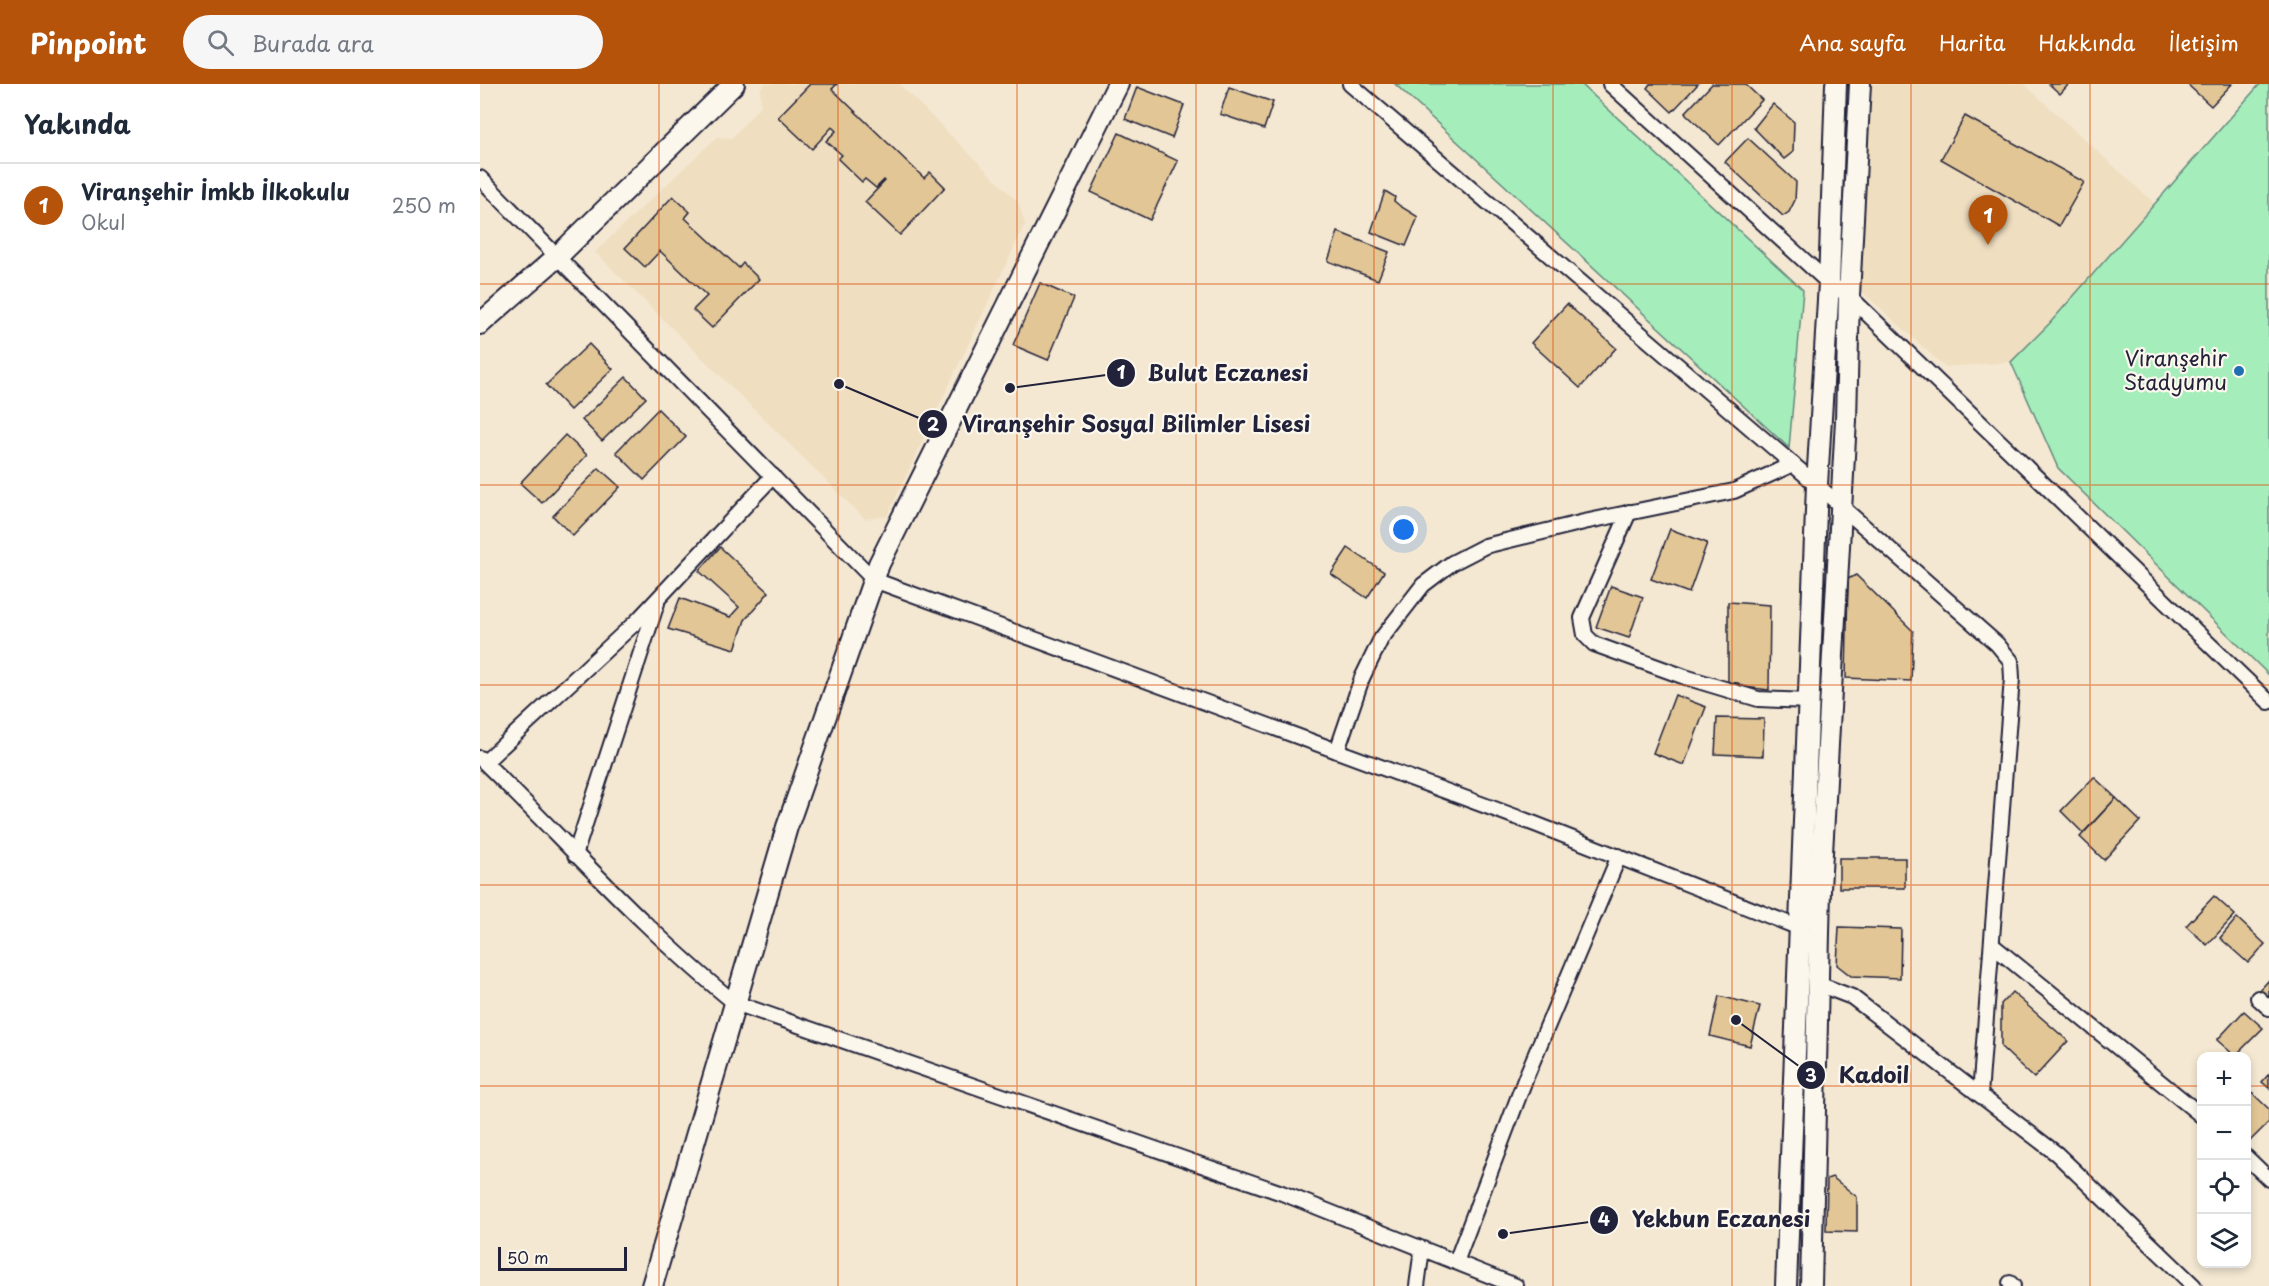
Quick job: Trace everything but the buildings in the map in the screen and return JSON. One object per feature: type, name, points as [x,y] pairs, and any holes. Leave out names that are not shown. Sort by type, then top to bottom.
[{"type":"street","points":[[480,324],[558,256],[734,84]]},
{"type":"street","points":[[652,1286],[787,827],[879,564],[1118,84]]},
{"type":"street","points":[[1350,84],[1793,464],[1997,644],[2011,661],[2012,678],[1980,1095]]},
{"type":"street","points":[[1611,84],[1829,283],[1849,296],[2269,702]]},
{"type":"street","points":[[1786,1286],[1817,485],[1829,283],[1836,84]]},
{"type":"street","points":[[1811,1286],[1820,889],[1842,507],[1849,296],[1860,84]]},
{"type":"street","points":[[480,178],[874,580],[1619,856],[1800,928]]},
{"type":"street","points":[[1337,751],[1362,678],[1381,639],[1423,585],[1452,563],[1485,546],[1629,512],[1734,491],[1793,464]]},
{"type":"street","points":[[773,476],[638,620],[482,760],[575,855],[697,973],[735,1004],[1282,1193],[1516,1286]]},
{"type":"street","points":[[1629,512],[1582,618],[1585,635],[1594,644],[1685,677],[1758,699],[1809,701]]},
{"type":"street","points":[[575,855],[659,598]]},
{"type":"street","points":[[1456,1262],[1526,1077],[1619,856]]},
{"type":"street","points":[[1992,945],[2197,1112]]},
{"type":"street","points":[[1818,984],[1852,997],[2057,1154],[2194,1286]]},
{"type":"street","points":[[2258,998],[2269,1008]]},
{"type":"street","points":[[2250,1160],[2269,1179]]},
{"type":"street","points":[[1418,1286],[1422,1249]]},
{"type":"shaded area","points":[[765,84],[899,84],[1018,202],[1025,224],[887,516],[865,519],[595,252],[717,137],[732,138],[761,105],[760,90]]},
{"type":"shaded area","points":[[1869,84],[2024,84],[2154,203],[2049,324],[2011,362],[1945,367],[1857,287]]},
{"type":"green space","points":[[1395,84],[1581,84],[1803,290],[1789,448]]},
{"type":"green space","points":[[2260,84],[2269,84],[2269,675],[2058,468],[2011,362],[2049,324]]},
{"type":"place","name":"Viranşehir İmkb İlkokulu","points":[[1988,245]]},
{"type":"place","name":"Viranşehir Stadyumu","points":[[2239,371]]},
{"type":"place","name":"Viranşehir Sosyal Bilimler Lisesi","points":[[839,384]]},
{"type":"place","name":"Bulut Eczanesi","points":[[1010,388]]},
{"type":"place","name":"Kadoil","points":[[1736,1020]]},
{"type":"place","name":"Yekbun Eczanesi","points":[[1503,1234]]}]
